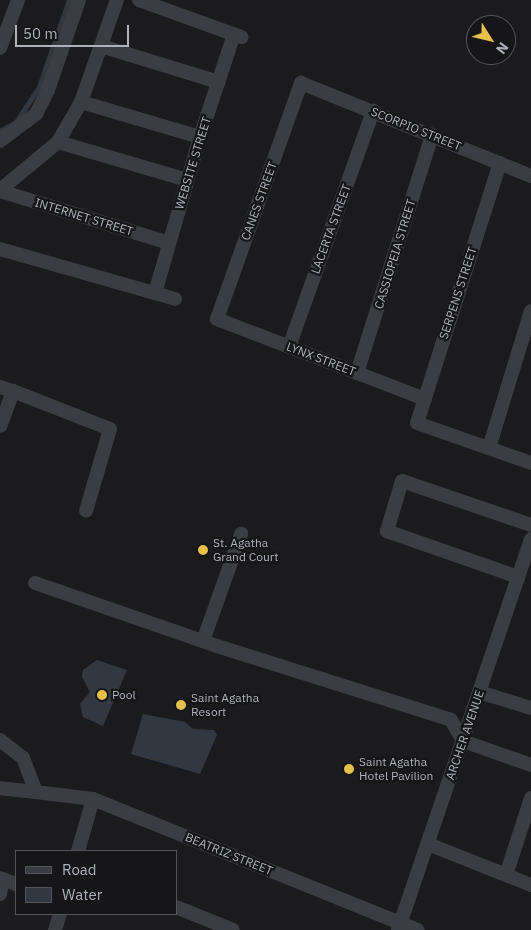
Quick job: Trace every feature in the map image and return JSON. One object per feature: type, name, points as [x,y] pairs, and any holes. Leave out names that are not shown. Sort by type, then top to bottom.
[{"type":"street","points":[[1,43],[18,0]]},
{"type":"street","points":[[0,141],[36,114],[48,90],[79,0]]},
{"type":"street","points":[[0,191],[58,142],[81,102],[117,0]]},
{"type":"street","name":"WEBSITE STREET","points":[[139,0],[238,35],[200,137],[155,293]]},
{"type":"street","points":[[101,46],[219,82]]},
{"type":"street","name":"SCORPIO STREET","points":[[301,83],[531,176]]},
{"type":"street","name":"CANES STREET","points":[[217,319],[301,83]]},
{"type":"street","points":[[81,102],[200,137]]},
{"type":"street","name":"LACERTA STREET","points":[[289,346],[373,111]]},
{"type":"street","name":"CASSIOPEIA STREET","points":[[357,373],[432,135]]},
{"type":"street","points":[[58,142],[188,180]]},
{"type":"street","name":"SERPENS STREET","points":[[489,448],[417,423],[500,163]]},
{"type":"street","name":"INTERNET STREET","points":[[0,191],[169,243]]},
{"type":"street","points":[[0,249],[175,299]]},
{"type":"street","points":[[531,311],[489,448],[531,463]]},
{"type":"street","name":"LYNX STREET","points":[[217,319],[425,399]]},
{"type":"street","points":[[0,426],[6,389],[110,429],[86,511]]},
{"type":"street","points":[[518,577],[387,531],[402,481],[531,526]]},
{"type":"street","points":[[203,641],[241,534]]},
{"type":"street","name":"ARCHER AVENUE","points":[[400,926],[531,539]]},
{"type":"street","points":[[35,583],[203,641],[450,720],[463,741],[531,765]]},
{"type":"street","points":[[479,692],[531,708]]},
{"type":"street","points":[[0,740],[23,758],[36,792]]},
{"type":"street","name":"BEATRIZ STREET","points":[[0,788],[93,798],[400,926],[418,930]]},
{"type":"street","points":[[78,850],[93,798]]},
{"type":"street","points":[[506,875],[531,798]]},
{"type":"street","points":[[428,844],[531,885]]},
{"type":"street","points":[[0,894],[6,880]]},
{"type":"street","points":[[178,908],[233,930]]},
{"type":"street","points":[[56,930],[60,915]]},
{"type":"water","name":"Pool","points":[[97,660],[127,670],[103,726],[83,717],[80,704],[90,692],[82,677],[83,670]]},
{"type":"water","points":[[143,714],[185,722],[193,729],[214,730],[217,735],[200,774],[131,754]]},
{"type":"waterway","points":[[0,131],[16,122],[39,87],[69,0]]},
{"type":"place","name":"St. Agatha Grand Court","points":[[203,550]]},
{"type":"place","name":"Pool","points":[[102,695]]},
{"type":"place","name":"Saint Agatha Resort","points":[[181,705]]},
{"type":"place","name":"Saint Agatha Hotel Pavilion","points":[[349,769]]}]
